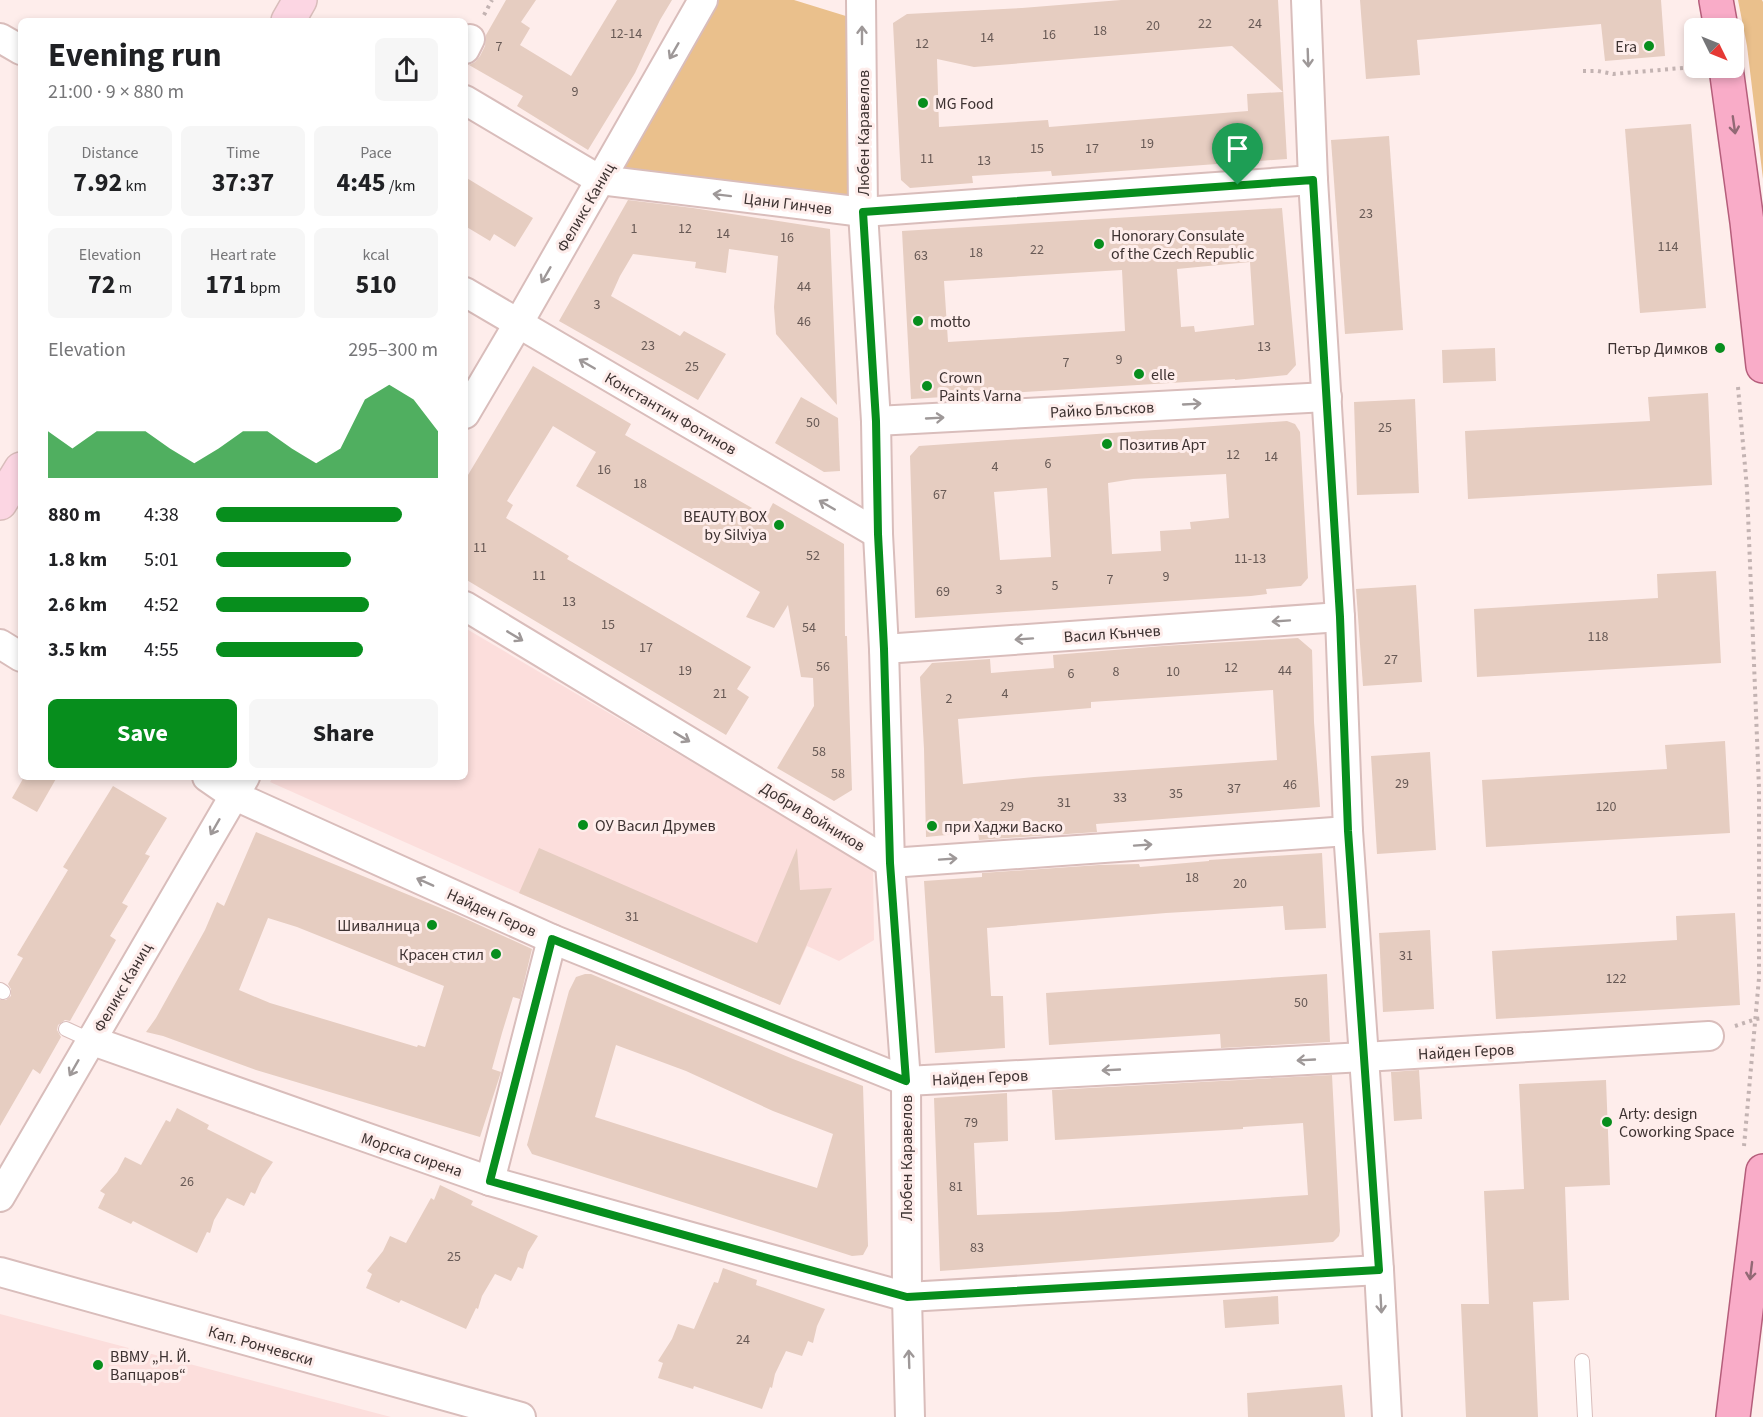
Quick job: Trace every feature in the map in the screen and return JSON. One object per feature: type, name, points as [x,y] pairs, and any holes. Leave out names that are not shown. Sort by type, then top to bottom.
[{"type":"main road","points":[[1716,0],[1719,18]]},
{"type":"main road","points":[[1727,78],[1747,222],[1750,376]]},
{"type":"main road","points":[[1733,1417],[1754,1160]]},
{"type":"street","points":[[290,18],[300,0]]},
{"type":"street","name":"Феликс Каниц","points":[[468,409],[703,0]]},
{"type":"street","name":"Любен Каравелов","points":[[861,0],[863,212],[876,421],[890,863],[906,1081],[910,1417]]},
{"type":"street","points":[[1306,0],[1313,180],[1340,617],[1348,831],[1387,1417]]},
{"type":"street","points":[[0,38],[18,48]]},
{"type":"street","name":"Цани Гинчев","points":[[468,102],[600,180],[863,212],[1313,180]]},
{"type":"street","name":"Константин Фотинов","points":[[468,294],[878,534]]},
{"type":"street","name":"Райко Блъсков","points":[[876,421],[1327,397]]},
{"type":"street","points":[[0,503],[18,474]]},
{"type":"street","name":"Добри Войников","points":[[468,608],[890,863]]},
{"type":"street","name":"Васил Кънчев","points":[[884,649],[1340,617]]},
{"type":"street","points":[[0,644],[18,655]]},
{"type":"street","name":"Найден Геров","points":[[218,780],[239,786],[552,939],[906,1081],[1709,1036]]},
{"type":"street","name":"Феликс Каниц","points":[[0,1197],[78,1034],[239,786]]},
{"type":"street","points":[[890,863],[1348,831]]},
{"type":"street","points":[[490,1181],[552,939]]},
{"type":"street","name":"Морска сирена","points":[[78,1034],[490,1181],[907,1297],[1379,1270]]},
{"type":"street","name":"Кап. Рончевски","points":[[0,1272],[521,1417]]},
{"type":"lane","points":[[1582,1361],[1585,1417]]},
{"type":"path","points":[[1583,71],[1598,70],[1613,74],[1684,68]]},
{"type":"path","points":[[1750,376],[1747,489],[1759,800],[1759,978],[1754,1160]]},
{"type":"shaded area","points":[[703,0],[794,0],[862,21],[863,212],[600,180]]},
{"type":"shaded area","points":[[1738,0],[1762,0],[1763,179],[1744,18],[1742,18]]},
{"type":"shaded area","name":"ОУ Васил Друмев","points":[[468,630],[873,869],[874,940],[839,961],[807,946],[780,1005],[519,893],[270,782],[271,780],[468,780]]},
{"type":"shaded area","name":"ВВМУ „Н. Й. Вапцаров“","points":[[0,1314],[391,1417],[0,1417]]},
{"type":"building","points":[[506,0],[536,0],[521,22],[530,28],[520,45],[571,76],[617,0],[672,0],[635,73],[588,150],[517,106],[523,96],[469,65],[480,56],[485,46],[486,35]]},
{"type":"building","points":[[1121,0],[1278,0],[1287,159],[1052,176],[1051,171],[972,176],[973,183],[910,188],[901,180],[893,23],[907,14]],"holes":[[[1232,46],[1283,92],[1247,94],[1248,111],[1049,127],[1048,120],[939,127],[937,59],[974,67]]]},
{"type":"building","points":[[1360,0],[1661,0],[1665,56],[1605,61],[1601,24],[1417,40],[1420,75],[1366,79]]},
{"type":"building","points":[[1691,124],[1706,308],[1640,313],[1625,129]]},
{"type":"building","points":[[1389,136],[1403,330],[1345,334],[1331,140]]},
{"type":"building","points":[[468,179],[533,218],[515,247],[494,234],[490,241],[468,228]]},
{"type":"building","points":[[628,200],[830,229],[837,405],[776,334],[774,307],[778,256],[729,249],[726,273],[695,268],[696,262],[633,254],[620,276],[611,296],[680,336],[684,331],[726,354],[698,400],[559,321]]},
{"type":"building","points":[[1282,208],[1296,365],[1287,375],[1235,380],[911,399],[902,231]],"holes":[[[1250,262],[1254,325],[1195,332],[1194,326],[1181,327],[1177,269]],[[1122,270],[1125,331],[948,342],[944,281]]]},
{"type":"building","points":[[1495,348],[1496,381],[1443,383],[1442,350]]},
{"type":"building","points":[[533,366],[631,424],[625,435],[766,516],[773,503],[844,544],[845,636],[847,636],[852,790],[834,801],[777,768],[814,706],[813,678],[801,677],[788,605],[774,628],[746,617],[760,592],[576,486],[596,452],[553,426],[507,501],[513,505],[506,518],[569,556],[567,559],[751,667],[737,689],[749,697],[726,735],[468,581],[468,475]]},
{"type":"building","points":[[1708,393],[1712,485],[1468,499],[1465,431],[1650,421],[1648,397]]},
{"type":"building","points":[[801,397],[838,418],[840,471],[824,472],[775,443]]},
{"type":"building","points":[[1415,399],[1419,493],[1357,495],[1354,402]]},
{"type":"building","points":[[1287,421],[1295,424],[1300,432],[1308,578],[1301,586],[1266,589],[1267,594],[1251,596],[915,618],[910,456],[919,446]],"holes":[[[1226,474],[1229,518],[1190,522],[1191,529],[1160,531],[1161,551],[1112,554],[1108,483],[1133,479]],[[1047,488],[1051,557],[1000,560],[994,492]]]},
{"type":"building","points":[[1716,571],[1721,663],[1477,677],[1474,609],[1658,598],[1657,574]]},
{"type":"building","points":[[1416,585],[1422,682],[1363,686],[1356,589]]},
{"type":"building","points":[[1298,638],[1312,650],[1320,807],[1096,824],[1097,832],[979,840],[978,832],[926,837],[920,677],[932,663],[990,659],[991,673],[1054,668],[1053,655]],"holes":[[[1273,690],[1277,760],[963,784],[958,719],[1091,708],[1091,702]]]},
{"type":"building","points":[[1725,741],[1730,833],[1486,847],[1482,780],[1667,769],[1665,745]]},
{"type":"building","points":[[1430,752],[1436,850],[1377,854],[1371,756]]},
{"type":"building","points":[[22,780],[55,780],[37,812],[12,798]]},
{"type":"building","points":[[113,786],[167,818],[145,854],[150,856],[122,903],[128,906],[110,936],[116,940],[70,1021],[65,1020],[58,1025],[57,1030],[61,1037],[40,1074],[33,1069],[0,1126],[0,1000],[6,1000],[11,996],[8,984],[23,958],[17,955],[68,870],[63,867]]},
{"type":"building","points":[[256,832],[455,914],[532,949],[520,999],[513,997],[492,1069],[501,1072],[480,1137],[256,1070],[146,1032],[205,930],[217,902],[224,906]],"holes":[[[268,918],[297,927],[444,986],[425,1047],[418,1045],[417,1047],[270,1003],[239,990]]]},
{"type":"building","points":[[539,848],[757,943],[797,848],[800,890],[832,888],[780,1005],[519,893]]},
{"type":"building","points":[[1322,853],[1326,928],[1285,930],[1283,906],[987,928],[991,996],[1003,996],[1005,1048],[935,1053],[924,881],[982,877],[982,873],[1099,865],[1139,864],[1140,867]]},
{"type":"building","points":[[1735,913],[1740,1005],[1496,1019],[1492,951],[1677,940],[1676,916]]},
{"type":"building","points":[[1430,930],[1434,1009],[1383,1012],[1379,933]]},
{"type":"building","points":[[591,974],[863,1086],[868,1246],[863,1255],[852,1256],[532,1154],[527,1145],[569,991],[576,977]],"holes":[[[616,1045],[686,1071],[773,1111],[833,1134],[817,1188],[595,1117]]]},
{"type":"building","points":[[1327,974],[1330,1042],[1221,1048],[1220,1034],[1049,1045],[1046,993]]},
{"type":"building","points":[[1419,1070],[1422,1119],[1394,1121],[1391,1072]]},
{"type":"building","points":[[1332,1075],[1340,1231],[1339,1236],[1333,1242],[940,1271],[934,1098],[1007,1093],[1008,1141],[974,1143],[977,1215],[1058,1212],[1308,1195],[1303,1123],[1243,1127],[1243,1129],[1055,1140],[1052,1090]]},
{"type":"building","points":[[1606,1080],[1610,1185],[1565,1187],[1569,1300],[1533,1302],[1538,1417],[1466,1417],[1461,1304],[1489,1304],[1484,1191],[1524,1189],[1519,1084]]},
{"type":"building","points":[[177,1108],[209,1125],[207,1129],[273,1162],[255,1194],[251,1192],[244,1206],[227,1198],[214,1220],[210,1233],[207,1232],[197,1253],[133,1221],[131,1224],[98,1208],[105,1194],[100,1191],[117,1172],[125,1157],[141,1165],[166,1120],[170,1122]]},
{"type":"building","points":[[440,1185],[473,1201],[471,1205],[538,1236],[528,1252],[523,1269],[518,1267],[511,1281],[495,1274],[466,1329],[401,1300],[399,1303],[366,1288],[372,1274],[367,1271],[383,1251],[390,1236],[406,1243],[431,1198],[434,1200]]},
{"type":"building","points":[[723,1268],[757,1280],[756,1285],[825,1309],[817,1326],[813,1343],[808,1341],[802,1356],[786,1351],[762,1409],[694,1386],[693,1389],[658,1378],[663,1363],[658,1361],[672,1339],[678,1324],[694,1329],[714,1282],[718,1283]]},
{"type":"building","points":[[1278,1296],[1279,1324],[1225,1328],[1223,1300]]},
{"type":"building","points":[[1342,1385],[1345,1417],[1248,1417],[1247,1393]]},
{"type":"place","name":"Era","points":[[1649,46]]},
{"type":"place","name":"MG Food","points":[[923,103]]},
{"type":"place","name":"Honorary Consulate of the Czech Republic","points":[[1099,244]]},
{"type":"place","name":"motto","points":[[918,321]]},
{"type":"place","name":"Петър Димков","points":[[1720,348]]},
{"type":"place","name":"elle","points":[[1139,374]]},
{"type":"place","name":"Crown Paints Varna","points":[[927,386]]},
{"type":"place","name":"Позитив Арт","points":[[1107,444]]},
{"type":"place","name":"BEAUTY BOX by Silviya","points":[[779,525]]},
{"type":"place","name":"ОУ Васил Друмев","points":[[583,825]]},
{"type":"place","name":"при Хаджи Васко","points":[[932,826]]},
{"type":"place","name":"Шивалница","points":[[432,925]]},
{"type":"place","name":"Красен стил","points":[[496,954]]},
{"type":"place","name":"Arty: design Coworking Space","points":[[1607,1122]]},
{"type":"place","name":"ВВМУ „Н. Й. Вапцаров“","points":[[98,1365]]},
{"type":"route","points":[[1313,180],[1340,617],[1348,831],[1379,1270],[907,1297],[490,1181],[552,939],[906,1081],[890,863],[876,421],[863,212],[1238,185],[1313,180]]}]
